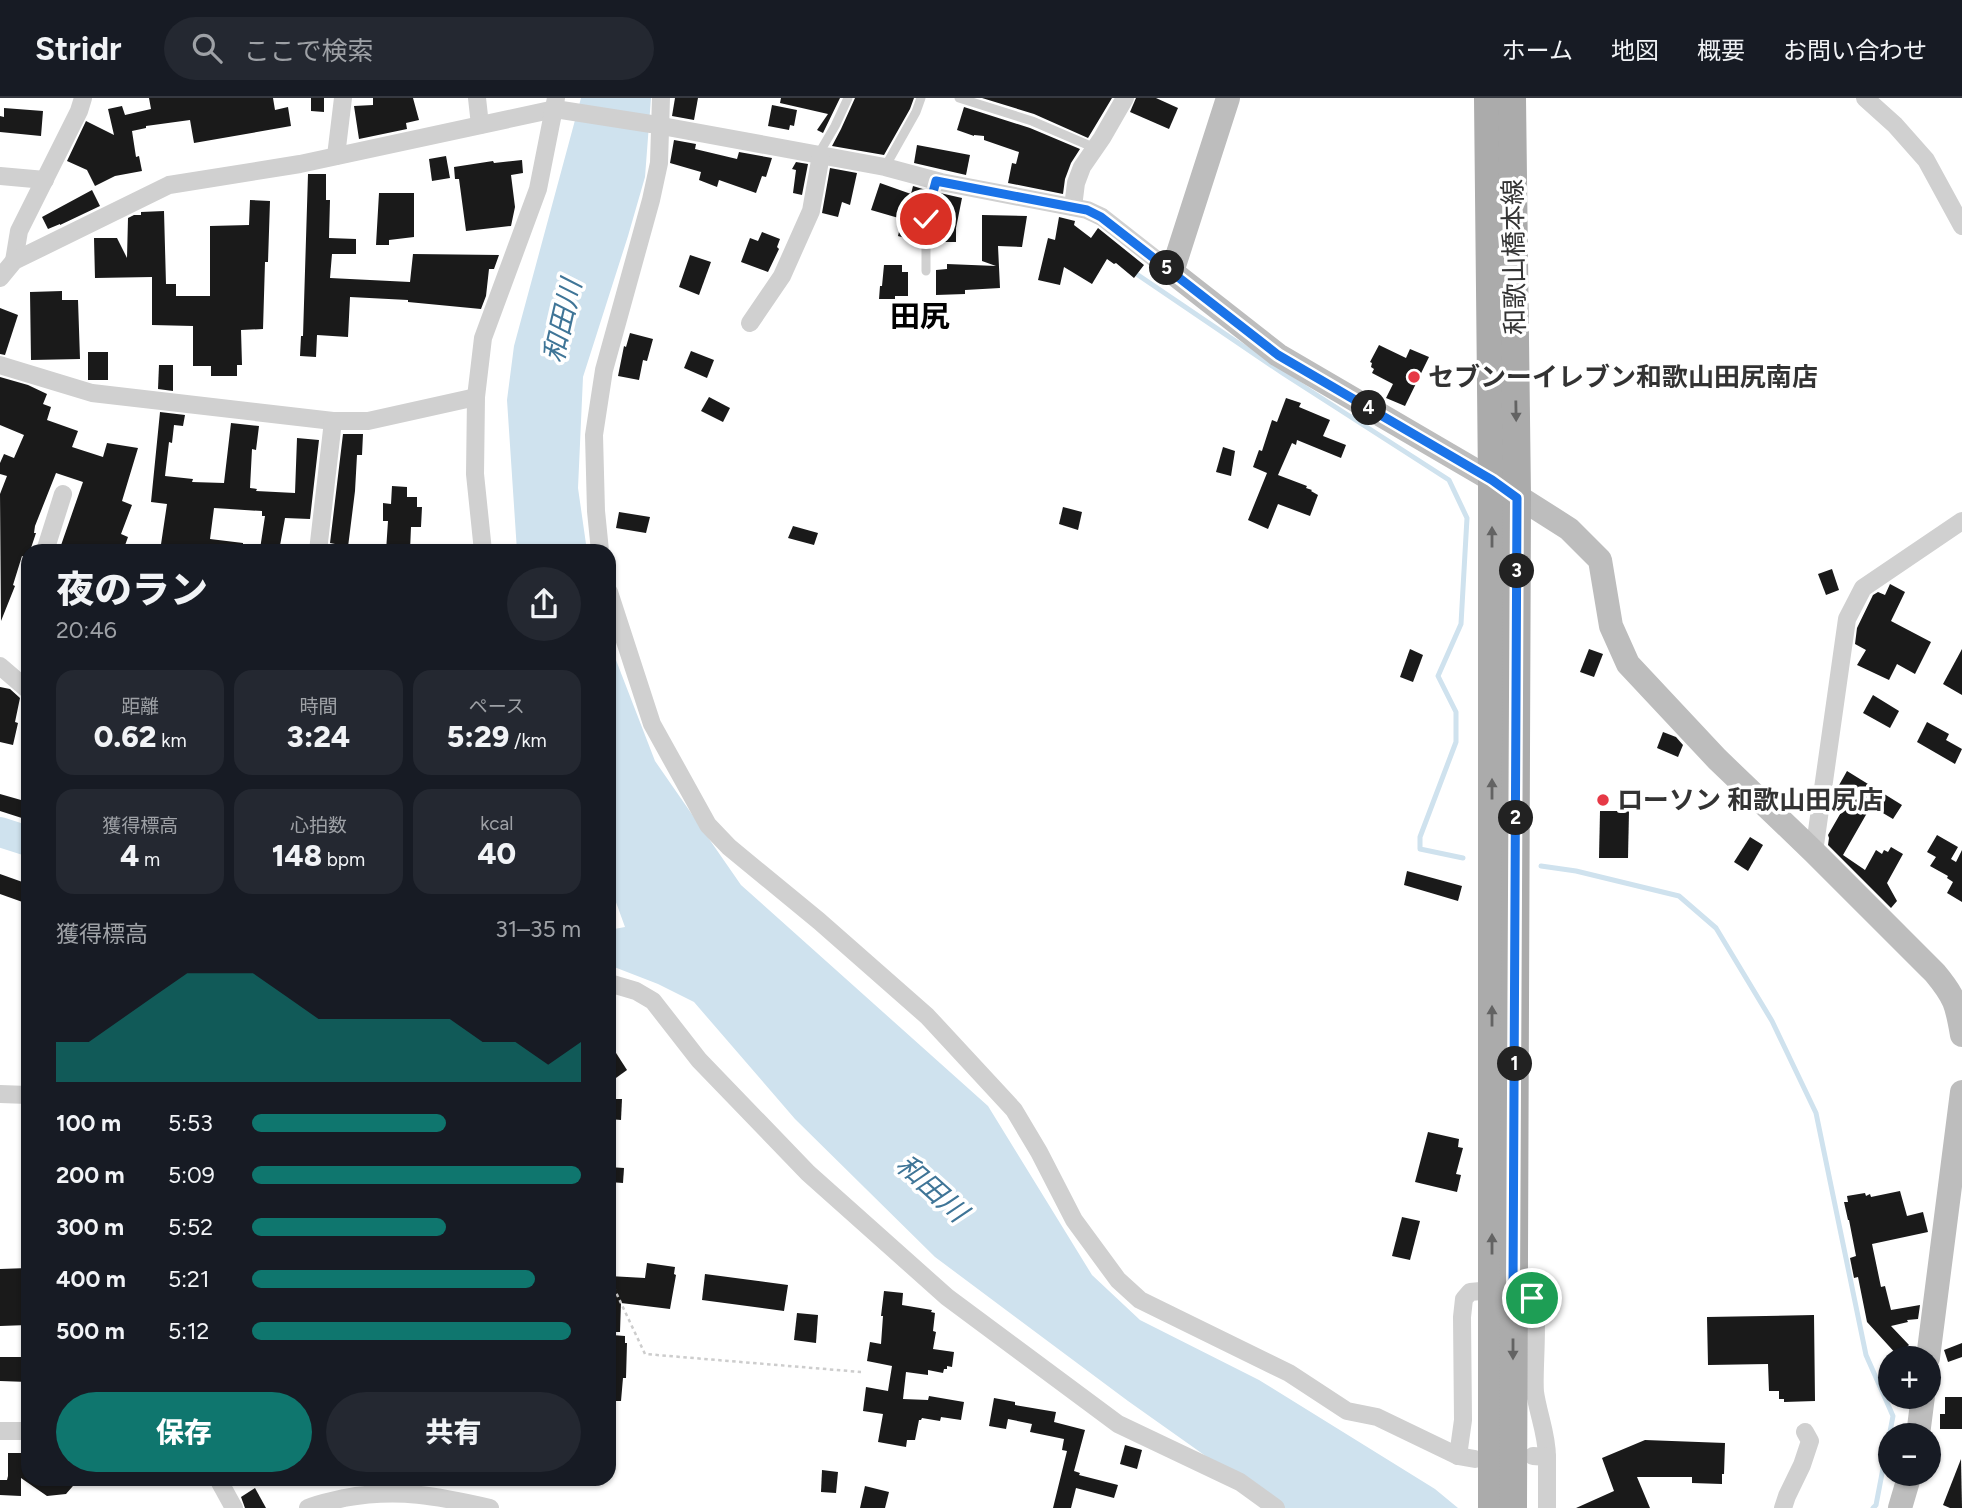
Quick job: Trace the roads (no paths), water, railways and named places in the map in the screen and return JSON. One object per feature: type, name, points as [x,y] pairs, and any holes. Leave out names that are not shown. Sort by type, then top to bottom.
[{"type":"main road","name":"和歌山橋本線","points":[[1488,98],[1502,1290],[1513,1508]]},
{"type":"main road","name":"和歌山橋本線","points":[[1492,1508],[1502,1290],[1517,498],[1512,98]]},
{"type":"street","points":[[14,261],[19,230],[83,98]]},
{"type":"street","points":[[336,156],[343,98]]},
{"type":"street","points":[[477,98],[480,125]]},
{"type":"street","points":[[599,544],[594,435],[604,370],[659,163],[656,125],[661,98]]},
{"type":"street","points":[[1073,207],[1076,183],[1082,167],[1125,98]]},
{"type":"street","points":[[1172,272],[1228,98]]},
{"type":"street","points":[[1865,98],[1895,125],[1926,160],[1962,226]]},
{"type":"street","points":[[482,544],[475,474],[476,397],[483,338],[537,189],[559,106]]},
{"type":"street","points":[[0,278],[14,261],[169,185],[300,164],[559,106],[885,167],[936,181],[1087,210],[1101,217],[1278,355],[1492,480],[1569,530],[1600,559],[1611,626],[1628,664],[1717,759],[1935,974],[1959,1006],[1962,1035]]},
{"type":"street","points":[[750,323],[782,276],[811,212],[819,155]]},
{"type":"street","points":[[0,176],[45,180]]},
{"type":"street","points":[[0,365],[92,393],[333,421],[368,421],[476,397]]},
{"type":"street","points":[[319,544],[333,421]]},
{"type":"street","points":[[47,544],[62,495]]},
{"type":"street","points":[[1814,852],[1847,619],[1863,588],[1962,521]]},
{"type":"street","points":[[616,613],[652,723],[708,825],[729,848],[819,921],[927,1016],[1014,1110],[1074,1220],[1118,1280],[1140,1300],[1289,1373],[1347,1411],[1377,1417],[1466,1458],[1463,1420],[1464,1299],[1470,1292],[1502,1290],[1522,1290],[1532,1298],[1535,1312],[1535,1392],[1547,1440],[1540,1456],[1547,1508]]},
{"type":"street","points":[[0,666],[21,684]]},
{"type":"street","points":[[616,984],[636,991],[653,1001],[699,1060],[808,1173],[947,1297],[1118,1423],[1240,1482],[1276,1508]]},
{"type":"street","points":[[1930,1346],[1962,1092]]},
{"type":"street","points":[[0,1094],[21,1095]]},
{"type":"street","points":[[0,1431],[21,1431]]},
{"type":"street","points":[[1783,1508],[1810,1441],[1805,1432]]},
{"type":"street","points":[[222,1486],[234,1508]]},
{"type":"street","points":[[1900,1508],[1906,1486]]},
{"type":"street","points":[[307,1508],[370,1493],[407,1492],[490,1508]]},
{"type":"lane","points":[[819,155],[848,98]]},
{"type":"lane","points":[[885,167],[921,98]]},
{"type":"lane","points":[[959,98],[1031,121],[1095,148]]},
{"type":"lane","points":[[926,271],[926,219],[936,181]]},
{"type":"water","name":"和田川","points":[[581,98],[651,98],[645,177],[583,377],[578,488],[586,544],[517,544],[507,400],[514,346]]},
{"type":"water","name":"和田川","points":[[616,660],[655,761],[741,885],[988,1106],[1092,1275],[1140,1320],[1259,1380],[1435,1489],[1458,1508],[1279,1508],[1128,1401],[935,1257],[795,1119],[694,1002],[616,968],[616,929],[625,927],[616,902]]},
{"type":"waterway","points":[[1138,275],[1284,374],[1449,480],[1467,518],[1461,624],[1438,676],[1456,712],[1456,742],[1420,837],[1420,849],[1463,858]]},
{"type":"waterway","points":[[0,832],[21,839]]},
{"type":"waterway","points":[[1541,866],[1576,871],[1679,896],[1716,928],[1772,1021],[1816,1113],[1866,1355],[1893,1416],[1876,1505],[1873,1508]]},
{"type":"place","name":"セブンーイレブン和歌山田尻南店","points":[[1414,377]]},
{"type":"place","name":"ローソン 和歌山田尻店","points":[[1603,800]]},
{"type":"district","name":"田尻","points":[[920,317]]}]
